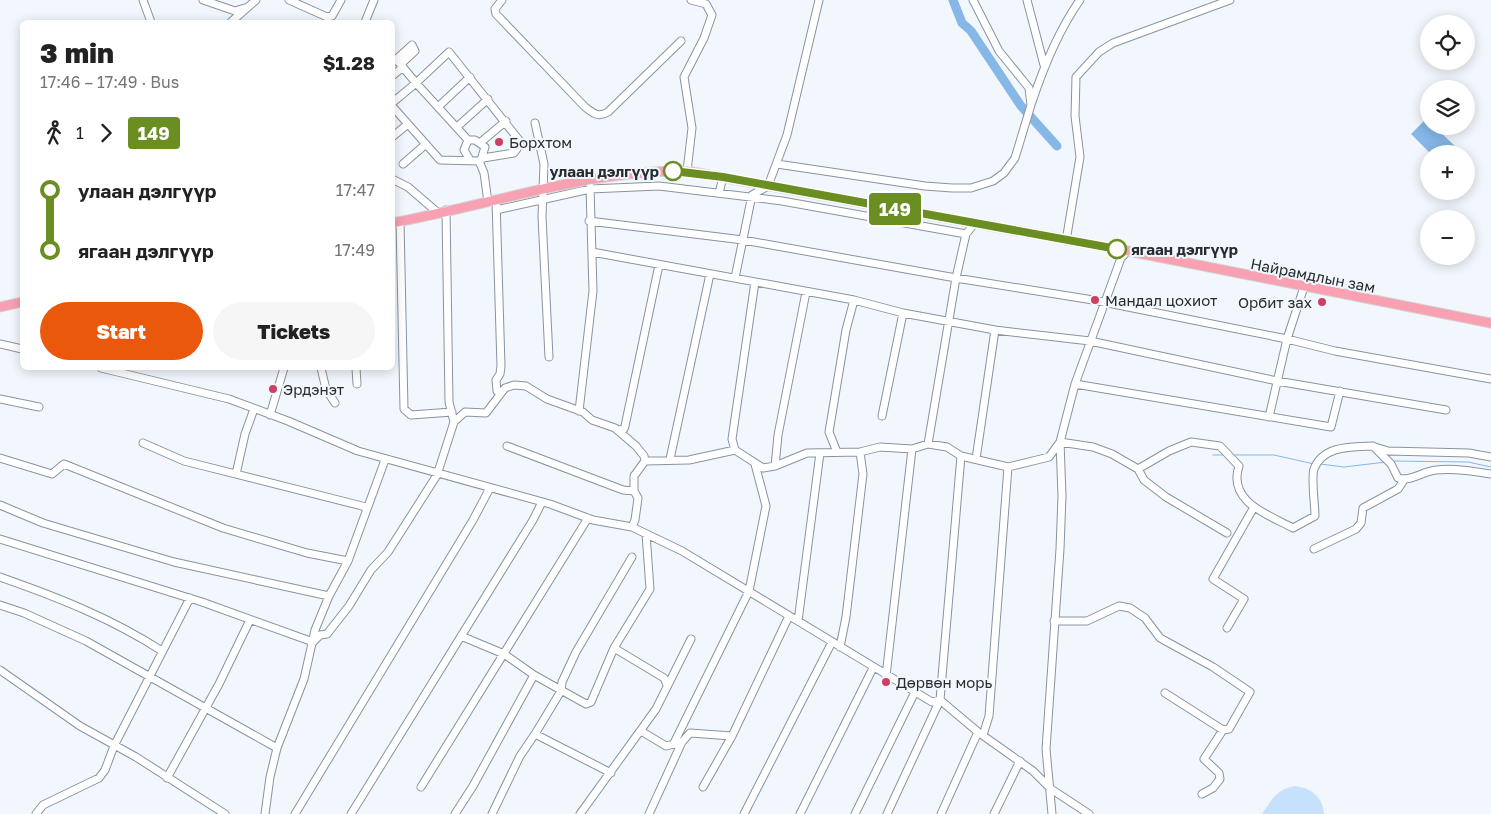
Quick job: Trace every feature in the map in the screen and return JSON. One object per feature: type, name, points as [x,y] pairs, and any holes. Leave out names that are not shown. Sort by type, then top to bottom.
[{"type":"main road","name":"Найрамдлын зам","points":[[396,222],[542,188],[590,185],[648,170],[687,171],[1128,251],[1491,323]]},
{"type":"main road","points":[[0,306],[20,302]]},
{"type":"street","points":[[143,0],[150,20]]},
{"type":"street","points":[[203,0],[235,10],[248,7]]},
{"type":"street","points":[[233,20],[256,0]]},
{"type":"street","points":[[289,0],[328,17],[332,16],[341,0]]},
{"type":"street","points":[[366,20],[374,0]]},
{"type":"street","points":[[502,0],[495,9],[496,14],[585,107],[595,114],[602,115],[608,112],[681,41]]},
{"type":"street","points":[[687,171],[692,128],[684,77],[704,38],[712,15],[706,4],[691,0]]},
{"type":"street","points":[[736,278],[752,197],[768,186],[793,115],[819,0]]},
{"type":"street","points":[[973,0],[999,51],[1029,88],[1031,106]]},
{"type":"street","points":[[1027,0],[1044,66]]},
{"type":"street","points":[[777,164],[926,186],[971,188],[993,181],[1009,167],[1015,158],[1024,123],[1044,66],[1069,16],[1080,0]]},
{"type":"street","points":[[1066,241],[1080,158],[1074,100],[1076,77],[1080,71],[1099,52],[1113,43],[1230,0]]},
{"type":"street","points":[[395,102],[449,52],[506,121],[519,140],[517,150],[514,153],[481,160],[442,161],[395,109]]},
{"type":"street","points":[[398,63],[468,140],[481,142],[506,121]]},
{"type":"street","points":[[438,106],[470,78]]},
{"type":"street","points":[[456,127],[488,99]]},
{"type":"street","points":[[535,123],[544,164],[542,200],[550,357]]},
{"type":"street","points":[[395,135],[408,124]]},
{"type":"street","points":[[468,140],[464,152],[470,160]]},
{"type":"street","points":[[481,142],[485,151],[481,160],[496,210],[501,366],[495,389],[500,393]]},
{"type":"street","points":[[403,164],[426,144]]},
{"type":"street","points":[[718,193],[723,177]]},
{"type":"street","points":[[313,642],[320,635],[327,634],[349,606],[371,570],[388,552],[419,506],[437,475],[454,422],[449,394],[441,211],[408,187],[395,180]]},
{"type":"street","points":[[496,210],[542,200],[590,185],[659,186],[752,197],[966,234]]},
{"type":"street","points":[[579,411],[592,309],[592,252],[589,221],[590,185]]},
{"type":"street","points":[[589,221],[744,240],[1104,303],[1287,339],[1335,351],[1491,379]]},
{"type":"street","points":[[396,222],[404,409],[411,415],[445,411],[452,412]]},
{"type":"street","points":[[928,444],[956,278],[966,234],[975,223]]},
{"type":"street","points":[[1052,814],[1046,749],[1062,496],[1060,442],[1075,384],[1090,341],[1121,258],[1128,251]]},
{"type":"street","points":[[592,252],[854,300],[903,313],[949,322],[995,330],[1090,341],[1277,381],[1340,390],[1446,410]]},
{"type":"street","points":[[619,430],[624,429],[626,426],[659,265]]},
{"type":"street","points":[[670,459],[710,274]]},
{"type":"street","points":[[756,282],[732,439],[735,450],[755,464],[763,468],[775,466],[807,453],[860,452],[880,447],[912,449],[928,444],[946,447],[961,456],[1008,467],[1049,457],[1060,442]]},
{"type":"street","points":[[1269,417],[1287,339],[1304,287]]},
{"type":"street","points":[[775,466],[778,435],[806,292]]},
{"type":"street","points":[[837,452],[829,432],[846,330],[854,300]]},
{"type":"street","points":[[882,416],[903,313]]},
{"type":"street","points":[[976,459],[995,330]]},
{"type":"street","points":[[0,344],[20,349]]},
{"type":"street","points":[[109,370],[228,399],[329,440],[385,460],[542,502],[588,518],[632,527],[682,551],[886,676],[932,702],[940,700]]},
{"type":"street","points":[[270,415],[283,370]]},
{"type":"street","points":[[321,370],[326,389],[335,403]]},
{"type":"street","points":[[356,370],[357,384]]},
{"type":"street","points":[[1075,384],[1331,427],[1340,390]]},
{"type":"street","points":[[454,422],[465,412],[486,413],[496,402],[500,393],[509,386],[524,385],[547,399],[579,411],[592,420],[619,430],[640,450],[645,461]]},
{"type":"street","points":[[0,399],[39,407]]},
{"type":"street","points":[[236,474],[245,434],[254,410]]},
{"type":"street","points":[[1060,442],[1102,451],[1138,469],[1144,480],[1166,497],[1226,533]]},
{"type":"street","points":[[1138,469],[1169,451],[1191,442],[1220,446],[1239,466],[1236,474],[1240,493],[1254,507],[1293,528],[1315,516],[1314,469],[1324,455],[1338,448],[1373,446],[1388,451],[1469,453],[1491,457]]},
{"type":"street","points":[[143,443],[184,461],[366,507]]},
{"type":"street","points":[[507,446],[623,490],[634,490]]},
{"type":"street","points":[[1373,446],[1391,464],[1398,478],[1404,480],[1434,470],[1466,470],[1491,474]]},
{"type":"street","points":[[886,676],[912,449]]},
{"type":"street","points":[[632,527],[638,504],[638,498],[634,490],[634,476],[645,461],[689,460],[735,450]]},
{"type":"street","points":[[840,647],[846,617],[863,474],[860,452]]},
{"type":"street","points":[[798,621],[820,453]]},
{"type":"street","points":[[887,814],[940,700],[961,456]]},
{"type":"street","points":[[0,458],[52,474],[64,464],[223,528],[307,553],[348,561]]},
{"type":"street","points":[[265,814],[270,778],[277,748],[304,679],[315,630],[329,596],[348,561],[366,507],[385,460]]},
{"type":"street","points":[[649,814],[678,742],[749,591],[766,506],[755,464]]},
{"type":"street","points":[[941,814],[989,716],[1008,467]]},
{"type":"street","points":[[1314,549],[1356,529],[1361,523],[1363,508],[1398,489],[1404,480]]},
{"type":"street","points":[[295,814],[473,520],[490,488]]},
{"type":"street","points":[[351,814],[542,502]]},
{"type":"street","points":[[0,505],[42,522],[166,560],[329,596]]},
{"type":"street","points":[[1227,628],[1244,599],[1213,579],[1254,507]]},
{"type":"street","points":[[422,787],[588,518]]},
{"type":"street","points":[[461,636],[504,654],[534,675],[586,704],[591,702],[614,648],[650,588],[646,534]]},
{"type":"street","points":[[0,539],[190,598],[313,642]]},
{"type":"street","points":[[492,814],[520,756],[561,691],[562,682],[576,652],[632,558]]},
{"type":"street","points":[[0,577],[88,610],[133,633],[162,651]]},
{"type":"street","points":[[36,814],[43,805],[99,778],[105,770],[114,746],[190,598]]},
{"type":"street","points":[[0,605],[86,642],[277,748]]},
{"type":"street","points":[[1054,621],[1087,621],[1119,606],[1130,608],[1145,618],[1160,638],[1213,666],[1250,692],[1229,729],[1222,730],[1165,693]]},
{"type":"street","points":[[703,787],[732,736],[789,616]]},
{"type":"street","points":[[168,778],[220,684],[250,620]]},
{"type":"street","points":[[580,814],[656,709],[691,639]]},
{"type":"street","points":[[744,814],[832,642]]},
{"type":"street","points":[[614,648],[664,678],[667,685]]},
{"type":"street","points":[[800,814],[873,668]]},
{"type":"street","points":[[0,670],[80,726],[225,814]]},
{"type":"street","points":[[455,814],[534,675]]},
{"type":"street","points":[[855,814],[915,692]]},
{"type":"street","points":[[940,700],[980,733],[1020,761],[1051,788],[1089,814]]},
{"type":"street","points":[[1202,794],[1213,788],[1220,779],[1219,772],[1204,759],[1222,730]]},
{"type":"street","points":[[641,731],[666,746],[678,742],[690,733],[732,736]]},
{"type":"street","points":[[535,734],[611,773]]},
{"type":"street","points":[[994,814],[1020,761]]},
{"type":"shaded area","points":[[1295,786],[1315,794],[1319,798],[1324,814],[1262,814],[1279,792]]},
{"type":"water","points":[[1420,125],[1420,135],[1443,135],[1454,145],[1422,145],[1411,134]]},
{"type":"waterway","points":[[953,0],[962,23],[971,31],[1021,106],[1057,146]]},
{"type":"waterway","points":[[1213,455],[1225,455]]},
{"type":"waterway","points":[[1234,455],[1274,455],[1314,464]]},
{"type":"waterway","points":[[1392,461],[1468,462],[1491,467]]},
{"type":"waterway","points":[[1320,464],[1344,467],[1386,462]]},
{"type":"bus line","name":"149","points":[[673,171],[687,171],[723,177],[1117,249]]},
{"type":"place","name":"Борхтом","points":[[499,142]]},
{"type":"place","name":"улаан дэлгүүр","points":[[673,171]]},
{"type":"place","name":"ягаан дэлгүүр","points":[[1117,249]]},
{"type":"place","name":"Мандал цохиот","points":[[1095,300]]},
{"type":"place","name":"Орбит зах","points":[[1322,302]]},
{"type":"place","name":"Эрдэнэт","points":[[273,389]]},
{"type":"place","name":"Дөрвөн морь","points":[[886,682]]}]
